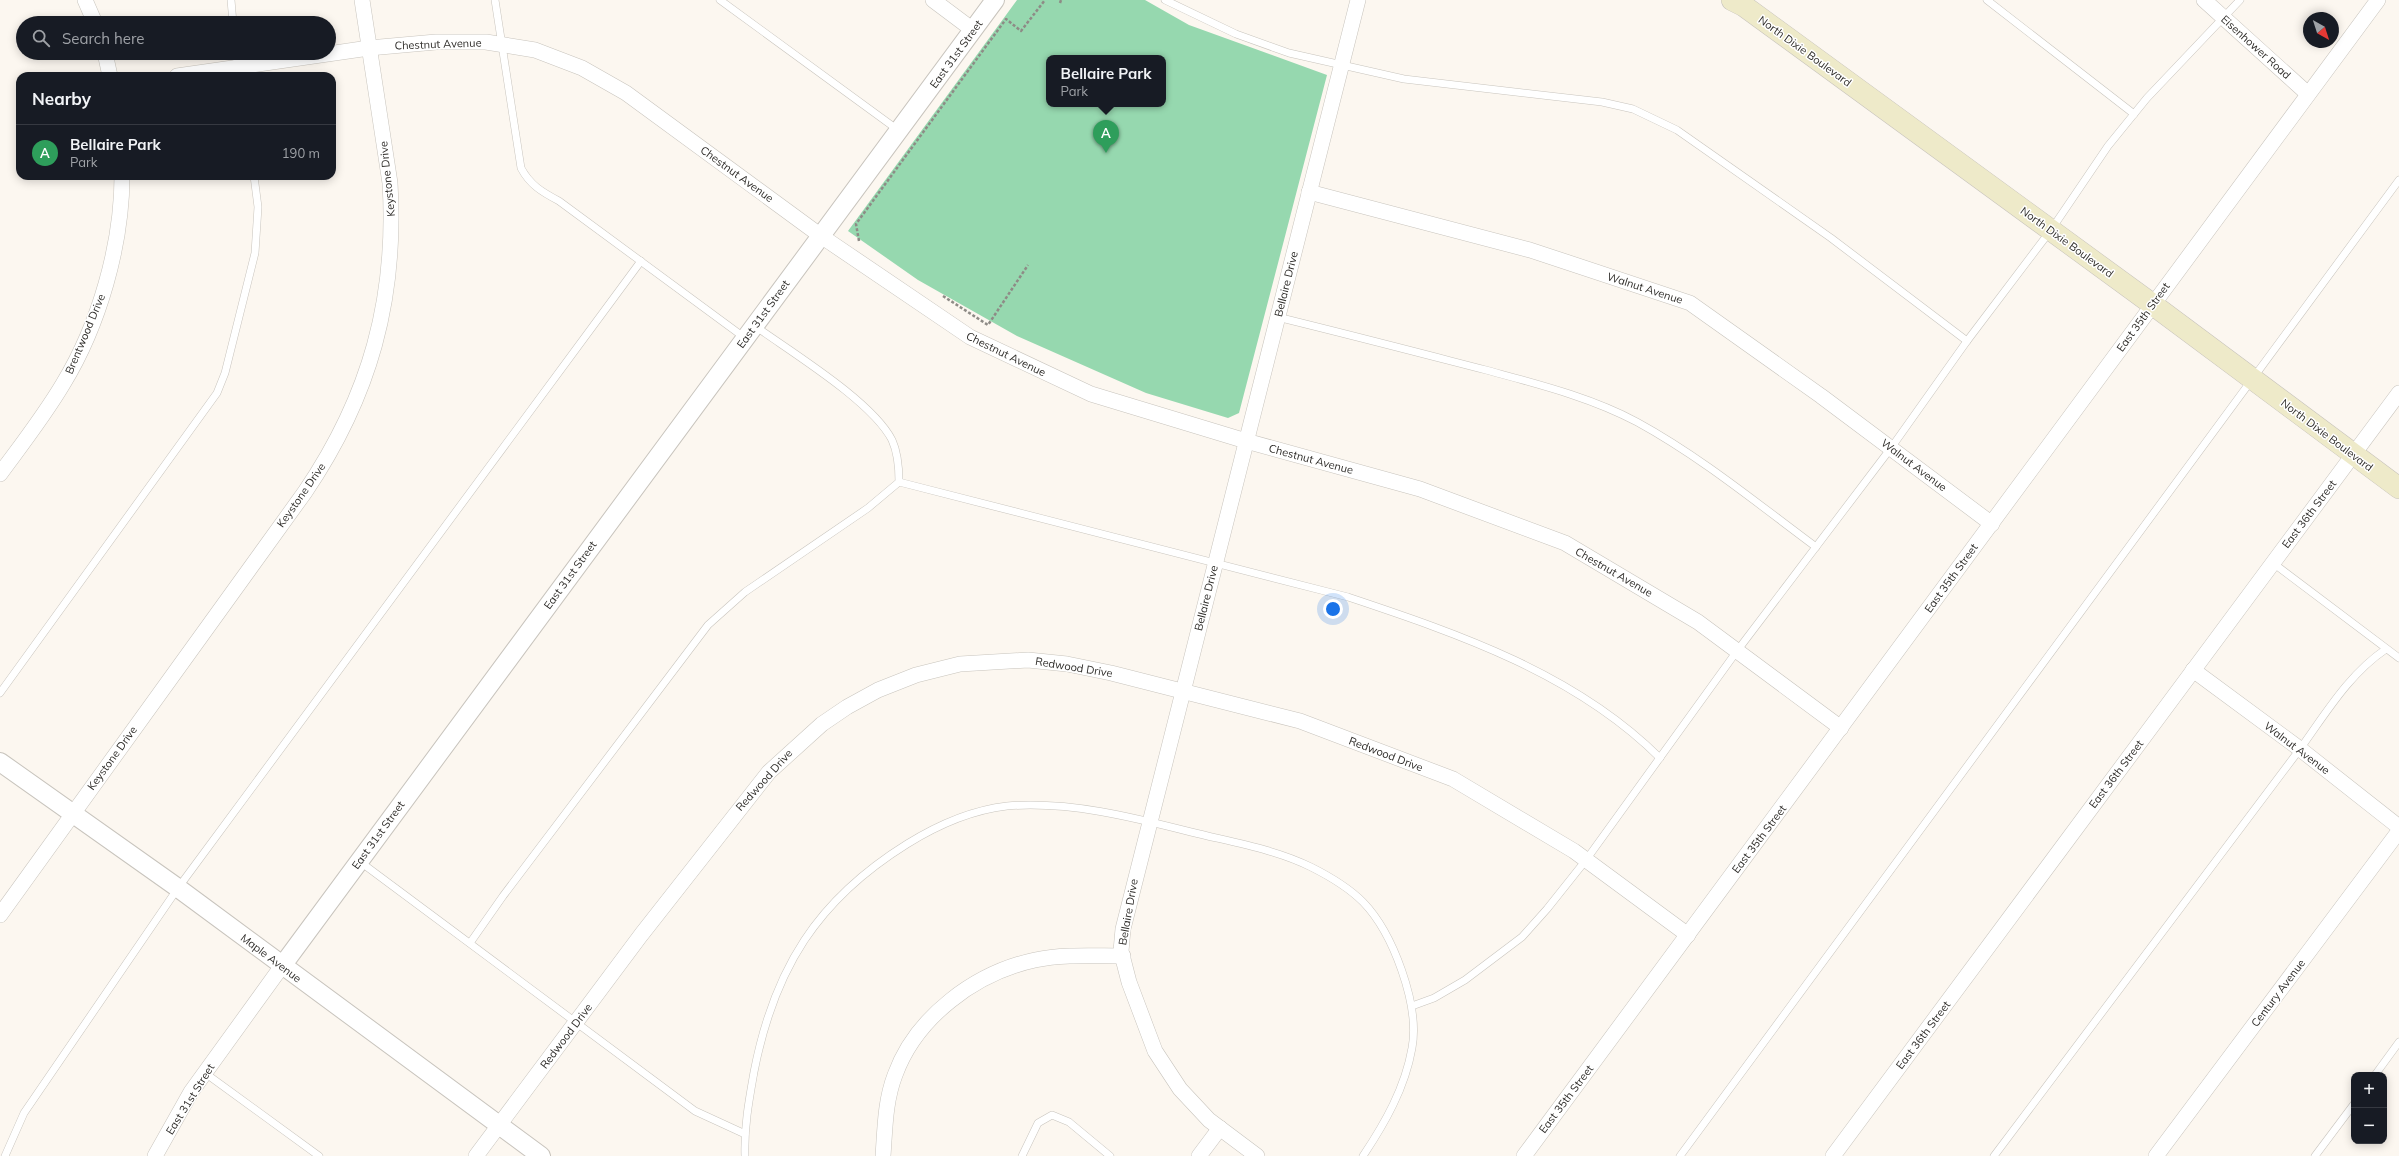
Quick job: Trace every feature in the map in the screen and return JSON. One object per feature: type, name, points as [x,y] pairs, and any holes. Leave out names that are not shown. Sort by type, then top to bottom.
[{"type":"main road","name":"North Dixie Boulevard","points":[[1740,2],[2152,304],[2399,488]]},
{"type":"street","points":[[85,0],[92,16]]},
{"type":"street","name":"Keystone Drive","points":[[0,915],[312,482],[344,427],[364,380],[381,321],[391,239],[390,183],[362,0]]},
{"type":"street","points":[[933,0],[973,30]]},
{"type":"street","name":"East 31st Street","points":[[155,1156],[191,1092],[282,966],[995,0]]},
{"type":"street","name":"Bellaire Drive","points":[[1257,1156],[1209,1120],[1180,1089],[1156,1051],[1138,1009],[1122,956],[1123,929],[1182,690],[1358,0]]},
{"type":"street","name":"Eisenhower Road","points":[[2204,0],[2308,94]]},
{"type":"street","name":"East 35th Street","points":[[1524,1156],[2378,0]]},
{"type":"street","name":"Chestnut Avenue","points":[[336,52],[436,42],[486,42],[535,50],[582,68],[626,93],[821,236],[970,337],[1091,394],[1246,441],[1420,490],[1565,543],[1698,622],[1841,728]]},
{"type":"street","points":[[107,60],[109,72]]},
{"type":"street","name":"Chestnut Avenue","points":[[199,72],[276,60]]},
{"type":"street","name":"Brentwood Drive","points":[[0,474],[56,396],[86,339],[112,259],[121,206],[122,180]]},
{"type":"street","name":"Walnut Avenue","points":[[1309,192],[1530,250],[1690,303],[1891,448],[1992,524]]},
{"type":"street","name":"East 36th Street","points":[[1833,1156],[2399,393]]},
{"type":"street","name":"Redwood Drive","points":[[476,1156],[576,1021],[720,832],[769,772],[822,724],[847,707],[878,690],[916,675],[960,664],[997,660],[1067,664],[1182,690],[1300,721],[1453,779],[1586,860],[1688,935]]},
{"type":"street","name":"Walnut Avenue","points":[[2193,670],[2300,749],[2399,827]]},
{"type":"street","name":"Maple Avenue","points":[[0,762],[178,888],[282,966],[500,1124],[541,1156]]},
{"type":"street","name":"Century Avenue","points":[[2156,1156],[2399,831]]},
{"type":"street","points":[[883,1156],[885,1119],[895,1075],[906,1051],[919,1031],[953,998],[985,978],[1011,967],[1036,960],[1070,956],[1122,956]]},
{"type":"street","points":[[1200,1156],[1220,1128]]},
{"type":"lane","points":[[230,0],[232,16]]},
{"type":"lane","points":[[495,0],[500,44],[521,168],[528,180],[538,190],[559,201],[641,261],[857,400],[880,424],[891,440],[897,457],[899,482]]},
{"type":"lane","points":[[720,0],[899,130]]},
{"type":"lane","points":[[1165,0],[1236,34],[1289,53],[1404,79],[1602,102],[1633,109],[1676,130],[1709,152],[1824,234],[1967,340]]},
{"type":"lane","points":[[1987,0],[2134,114]]},
{"type":"lane","points":[[1412,1006],[1434,998],[1466,980],[1522,937],[1547,909],[1586,860],[1737,651],[1891,448],[1967,340],[2051,230],[2108,146],[2134,114],[2223,16],[2240,0]]},
{"type":"lane","points":[[0,693],[217,393],[225,373],[254,253],[258,207],[255,180]]},
{"type":"lane","points":[[1680,1156],[2399,180]]},
{"type":"lane","points":[[5,1156],[24,1113],[178,888],[641,261]]},
{"type":"lane","points":[[1278,317],[1383,342],[1560,391],[1598,405],[1637,422],[1706,466],[1816,547]]},
{"type":"lane","points":[[899,482],[1348,597],[1420,621],[1475,643],[1576,692],[1639,737],[1660,758]]},
{"type":"lane","points":[[470,943],[508,890],[708,625],[745,592],[868,508],[899,482]]},
{"type":"lane","points":[[2273,563],[2399,658]]},
{"type":"lane","points":[[1994,1156],[2300,749],[2345,685],[2373,658],[2386,649]]},
{"type":"lane","points":[[745,1156],[745,1134],[761,1040],[778,988],[790,961],[822,916],[848,888],[892,854],[918,837],[954,820],[1005,806],[1035,806],[1074,808],[1149,821],[1275,854],[1310,866],[1342,885],[1363,902],[1390,944],[1412,1006],[1412,1047],[1401,1087],[1382,1126],[1363,1156]]},
{"type":"lane","points":[[359,861],[695,1111],[745,1134]]},
{"type":"lane","points":[[2377,1072],[2399,1042]]},
{"type":"lane","points":[[205,1073],[319,1156]]},
{"type":"lane","points":[[2315,1156],[2351,1108]]},
{"type":"lane","points":[[1022,1156],[1038,1123],[1052,1115],[1068,1122],[1110,1156]]},
{"type":"path","points":[[860,244],[856,232],[856,224],[1006,19],[1021,31],[1045,0]]},
{"type":"path","points":[[941,295],[988,325],[1028,265]]},
{"type":"green space","points":[[1017,0],[1145,0],[1189,25],[1327,75],[1239,413],[1228,418],[1146,393],[1017,336],[918,280],[848,231]]},
{"type":"place","name":"Bellaire Park","points":[[1106,153]]}]
